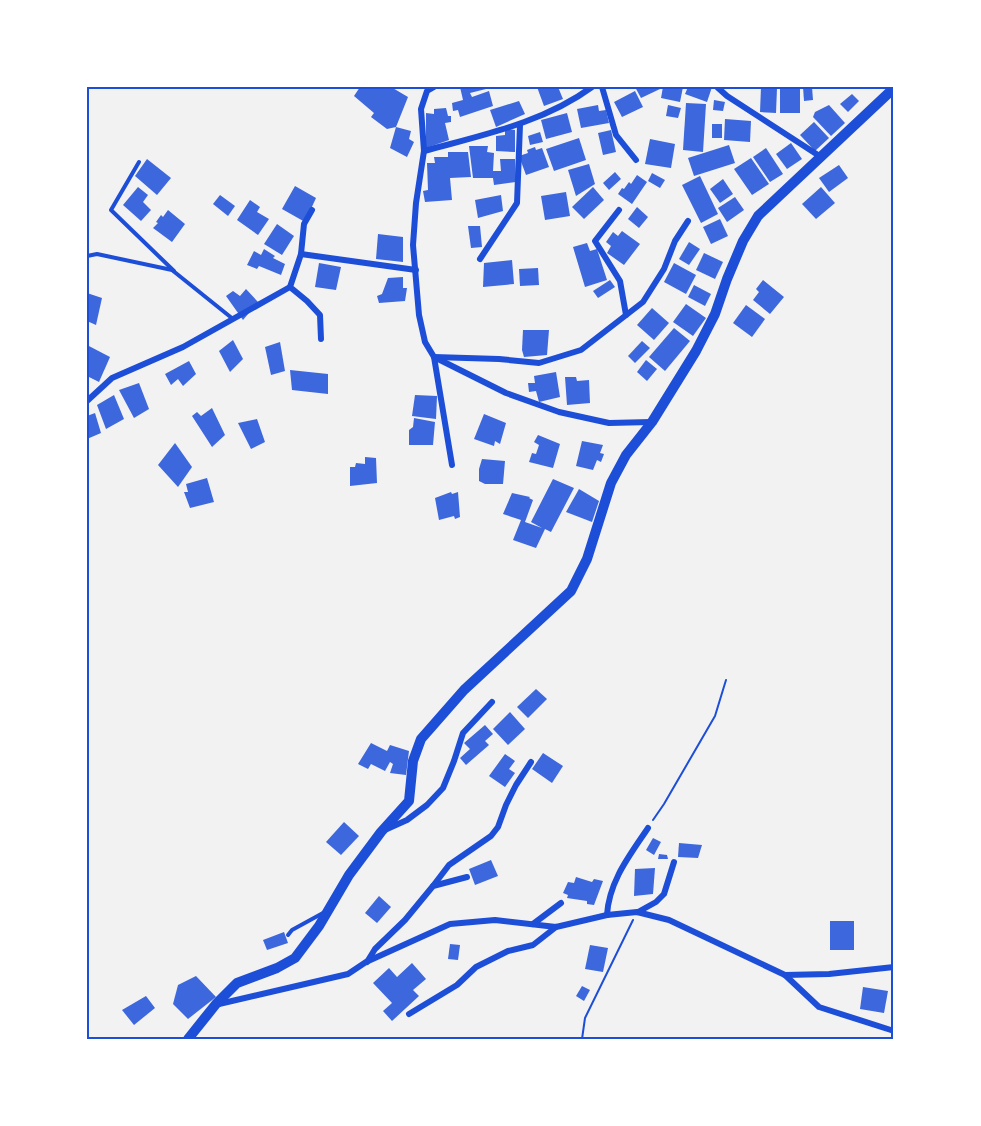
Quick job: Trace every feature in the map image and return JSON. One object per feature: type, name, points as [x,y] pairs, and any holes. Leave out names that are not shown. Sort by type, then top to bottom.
[{"type":"main road","points":[[188,1039],[216,1004],[237,983],[277,968],[295,958],[319,926],[349,875],[381,832],[409,801],[413,761],[421,739],[464,690],[571,591],[587,559],[610,483],[626,455],[652,422],[696,351],[715,314],[743,241],[758,216],[894,88]]},
{"type":"street","points":[[420,87],[427,92]]},
{"type":"street","points":[[434,87],[427,92],[421,109],[424,151],[416,202],[413,245],[419,315],[424,342],[434,357],[452,465]]},
{"type":"street","points":[[424,151],[520,125],[575,100],[592,87]]},
{"type":"street","points":[[602,87],[616,135],[636,160]]},
{"type":"street","points":[[717,87],[727,96],[821,157]]},
{"type":"street","points":[[480,259],[517,203],[520,125]]},
{"type":"street","points":[[87,401],[112,378],[183,347],[290,287],[301,254],[304,224],[312,210]]},
{"type":"street","points":[[619,210],[595,241],[620,281],[626,315]]},
{"type":"street","points":[[434,357],[499,358],[539,363],[581,350],[643,302],[664,269],[675,241],[688,221]]},
{"type":"street","points":[[301,254],[416,270]]},
{"type":"street","points":[[290,287],[320,315],[321,339]]},
{"type":"street","points":[[434,357],[506,393],[559,412],[609,423],[652,422]]},
{"type":"street","points":[[381,832],[407,820],[428,805],[443,788],[463,733],[492,702]]},
{"type":"street","points":[[366,963],[375,949],[405,920],[449,865],[491,836],[498,827],[516,785],[531,762]]},
{"type":"street","points":[[607,915],[607,903],[613,884],[648,828]]},
{"type":"street","points":[[637,912],[656,902],[664,894],[674,862]]},
{"type":"street","points":[[433,886],[467,877]]},
{"type":"street","points":[[532,924],[561,903]]},
{"type":"street","points":[[216,1004],[348,974],[366,963],[450,924],[495,920],[556,927],[607,915],[637,912],[669,920],[785,975],[819,1007],[894,1031]]},
{"type":"street","points":[[409,1014],[457,985],[476,968],[508,951],[533,945],[556,927]]},
{"type":"street","points":[[785,975],[829,974],[894,968]]},
{"type":"lane","points":[[139,162],[111,210],[181,277]]},
{"type":"lane","points":[[87,256],[97,254],[172,270],[233,319]]},
{"type":"lane","points":[[288,935],[291,930],[329,910]]},
{"type":"path","points":[[648,828],[715,716],[726,680]]},
{"type":"path","points":[[582,1039],[585,1018],[637,912]]},
{"type":"building","points":[[360,87],[391,87],[408,97],[396,127],[387,129],[371,117],[374,113],[354,96]]},
{"type":"building","points":[[460,87],[485,87],[486,89],[470,93],[472,97],[489,91],[493,106],[460,117],[458,110],[453,111],[452,103],[463,100]]},
{"type":"building","points":[[537,87],[558,87],[563,99],[544,106]]},
{"type":"building","points":[[635,87],[659,87],[660,89],[641,98]]},
{"type":"building","points":[[663,87],[683,87],[680,102],[661,98]]},
{"type":"building","points":[[688,87],[712,87],[707,102],[685,94]]},
{"type":"building","points":[[761,87],[777,88],[776,113],[760,112]]},
{"type":"building","points":[[780,87],[800,87],[800,113],[780,113]]},
{"type":"building","points":[[803,87],[812,87],[813,100],[804,101]]},
{"type":"building","points":[[635,91],[643,107],[622,117],[614,102]]},
{"type":"building","points":[[852,94],[859,101],[848,112],[840,104]]},
{"type":"building","points":[[714,100],[725,102],[723,111],[713,110]]},
{"type":"building","points":[[519,101],[525,114],[496,127],[490,110]]},
{"type":"building","points":[[686,103],[706,104],[703,152],[683,150]]},
{"type":"building","points":[[598,105],[599,111],[606,110],[609,123],[581,128],[577,109]]},
{"type":"building","points":[[668,105],[681,108],[678,118],[666,116]]},
{"type":"building","points":[[829,105],[845,123],[831,136],[813,117],[815,112]]},
{"type":"building","points":[[446,108],[448,116],[451,116],[451,122],[445,123],[449,140],[426,148],[426,113],[434,114],[434,109]]},
{"type":"building","points":[[567,113],[572,132],[546,139],[541,120]]},
{"type":"building","points":[[725,119],[751,121],[750,142],[724,140]]},
{"type":"building","points":[[814,122],[829,138],[815,151],[800,135]]},
{"type":"building","points":[[712,124],[722,124],[722,138],[712,138]]},
{"type":"building","points":[[396,127],[411,131],[409,139],[414,142],[407,157],[390,148]]},
{"type":"building","points":[[505,129],[515,130],[515,152],[496,151],[496,136],[505,135]]},
{"type":"building","points":[[611,130],[616,152],[603,155],[598,133]]},
{"type":"building","points":[[540,132],[543,142],[530,145],[528,136]]},
{"type":"building","points":[[579,138],[586,160],[554,171],[546,149]]},
{"type":"building","points":[[650,139],[675,144],[671,168],[645,164]]},
{"type":"building","points":[[791,143],[802,159],[787,169],[776,154]]},
{"type":"building","points":[[729,145],[735,163],[694,176],[688,158]]},
{"type":"building","points":[[469,146],[488,146],[487,152],[494,153],[493,171],[501,171],[500,159],[515,159],[516,182],[494,185],[493,178],[473,178]]},
{"type":"building","points":[[535,147],[536,150],[542,148],[549,167],[526,175],[519,156]]},
{"type":"building","points":[[766,148],[783,174],[770,182],[753,157]]},
{"type":"building","points":[[448,152],[468,152],[471,177],[450,178],[452,200],[425,202],[423,191],[428,190],[427,163],[435,163],[434,157],[448,157]]},
{"type":"building","points":[[751,158],[769,184],[752,195],[734,169]]},
{"type":"building","points":[[147,159],[171,178],[157,195],[135,176]]},
{"type":"building","points":[[589,164],[595,184],[576,196],[568,170]]},
{"type":"building","points":[[839,165],[848,178],[829,192],[819,178]]},
{"type":"building","points":[[615,172],[621,179],[609,190],[603,183]]},
{"type":"building","points":[[652,173],[665,180],[660,188],[648,181]]},
{"type":"building","points":[[637,175],[647,182],[632,204],[618,194],[629,182],[631,184]]},
{"type":"building","points":[[700,176],[718,214],[701,223],[682,185]]},
{"type":"building","points":[[723,179],[733,194],[720,203],[710,189]]},
{"type":"building","points":[[295,186],[316,198],[305,222],[282,209]]},
{"type":"building","points":[[138,187],[148,195],[143,202],[151,210],[141,221],[123,205]]},
{"type":"building","points":[[593,187],[604,200],[584,219],[572,207]]},
{"type":"building","points":[[821,187],[835,203],[816,219],[802,204]]},
{"type":"building","points":[[566,192],[570,216],[545,220],[541,196]]},
{"type":"building","points":[[220,195],[235,206],[228,216],[213,204]]},
{"type":"building","points":[[501,195],[503,211],[478,218],[475,200]]},
{"type":"building","points":[[735,197],[744,210],[727,222],[718,208]]},
{"type":"building","points":[[250,200],[260,207],[257,212],[269,219],[258,235],[237,220]]},
{"type":"building","points":[[637,207],[648,217],[639,228],[628,219]]},
{"type":"building","points":[[168,210],[185,224],[172,242],[153,228],[161,215],[163,217]]},
{"type":"building","points":[[720,219],[728,236],[711,244],[703,227]]},
{"type":"building","points":[[277,224],[294,236],[282,255],[264,244]]},
{"type":"building","points":[[468,226],[480,226],[482,247],[471,248]]},
{"type":"building","points":[[622,231],[640,244],[624,265],[607,253],[611,246],[606,242],[613,232],[618,236]]},
{"type":"building","points":[[378,234],[403,237],[403,262],[376,259]]},
{"type":"building","points":[[689,242],[700,249],[689,265],[679,259]]},
{"type":"building","points":[[587,243],[590,251],[597,249],[607,280],[585,287],[573,247]]},
{"type":"building","points":[[264,249],[275,256],[273,258],[285,264],[281,275],[259,266],[257,269],[247,265],[254,251],[261,255]]},
{"type":"building","points":[[704,253],[723,262],[715,279],[696,270]]},
{"type":"building","points":[[512,260],[514,284],[483,287],[484,263]]},
{"type":"building","points":[[319,263],[341,267],[336,290],[315,287]]},
{"type":"building","points":[[674,263],[696,275],[686,294],[664,282]]},
{"type":"building","points":[[538,268],[539,285],[520,286],[519,269]]},
{"type":"building","points":[[403,277],[403,288],[407,288],[405,301],[379,303],[377,296],[382,294],[388,278]]},
{"type":"building","points":[[610,280],[615,287],[598,298],[593,291]]},
{"type":"building","points":[[763,280],[784,297],[770,314],[753,300],[759,292],[756,289]]},
{"type":"building","points":[[694,285],[711,294],[705,306],[688,297]]},
{"type":"building","points":[[246,289],[258,302],[243,320],[226,296],[233,291],[240,296]]},
{"type":"building","points":[[87,293],[102,298],[96,325],[87,321]]},
{"type":"building","points":[[686,304],[706,318],[693,336],[673,322]]},
{"type":"building","points":[[746,305],[765,319],[752,337],[733,323]]},
{"type":"building","points":[[652,308],[669,323],[654,340],[637,325]]},
{"type":"building","points":[[674,328],[690,341],[665,371],[649,357]]},
{"type":"building","points":[[523,330],[549,330],[547,355],[524,357]]},
{"type":"building","points":[[233,340],[243,359],[230,372],[219,351]]},
{"type":"building","points":[[642,341],[650,348],[635,363],[628,356]]},
{"type":"building","points":[[280,342],[285,371],[271,375],[265,347]]},
{"type":"building","points":[[87,345],[110,357],[99,382],[87,376]]},
{"type":"building","points":[[646,360],[657,369],[647,381],[637,372]]},
{"type":"building","points":[[189,361],[196,374],[183,386],[178,379],[171,385],[165,374]]},
{"type":"building","points":[[290,370],[328,374],[328,394],[292,390]]},
{"type":"building","points":[[556,372],[560,397],[539,402],[536,391],[529,392],[528,383],[535,383],[534,376]]},
{"type":"building","points":[[565,377],[576,377],[577,381],[589,380],[590,403],[567,405]]},
{"type":"building","points":[[139,383],[149,409],[134,418],[119,390]]},
{"type":"building","points":[[114,395],[124,419],[106,429],[97,405]]},
{"type":"building","points":[[415,395],[437,396],[436,419],[412,416]]},
{"type":"building","points":[[212,408],[225,435],[212,447],[192,416],[197,412],[201,416]]},
{"type":"building","points":[[95,413],[101,433],[87,439],[87,416]]},
{"type":"building","points":[[484,414],[506,423],[500,444],[495,441],[494,446],[474,439]]},
{"type":"building","points":[[414,418],[435,422],[433,445],[409,445],[409,430],[413,427]]},
{"type":"building","points":[[257,419],[265,442],[251,449],[238,423]]},
{"type":"building","points":[[538,435],[560,444],[553,468],[529,462],[532,453],[536,454],[539,445],[534,442]]},
{"type":"building","points":[[582,441],[603,445],[600,453],[604,454],[601,462],[597,460],[593,470],[576,466]]},
{"type":"building","points":[[175,443],[192,467],[178,487],[158,465]]},
{"type":"building","points":[[365,457],[376,458],[377,483],[350,486],[350,467],[355,467],[356,463],[365,464]]},
{"type":"building","points":[[482,459],[505,461],[503,484],[485,484],[479,481]]},
{"type":"building","points":[[207,478],[214,502],[190,508],[184,492],[188,492],[186,484]]},
{"type":"building","points":[[553,479],[574,488],[551,532],[545,529],[536,548],[513,540],[521,520],[503,514],[512,493],[530,497],[533,500],[525,522],[542,528],[531,522]]},
{"type":"building","points":[[579,489],[599,501],[592,522],[566,512]]},
{"type":"building","points":[[451,492],[452,494],[458,492],[460,517],[455,519],[454,516],[439,520],[435,498]]},
{"type":"building","points":[[536,689],[547,699],[528,718],[517,707]]},
{"type":"building","points":[[510,712],[525,729],[508,745],[493,729]]},
{"type":"building","points":[[485,725],[493,734],[485,741],[489,745],[466,765],[460,758],[470,749],[464,743]]},
{"type":"building","points":[[371,743],[387,751],[390,745],[409,751],[406,775],[390,773],[393,764],[390,762],[385,771],[371,764],[368,769],[358,764]]},
{"type":"building","points":[[543,753],[563,766],[552,783],[532,769]]},
{"type":"building","points":[[505,754],[515,761],[509,769],[515,773],[505,787],[489,776]]},
{"type":"building","points":[[344,822],[359,836],[341,855],[326,842]]},
{"type":"building","points":[[653,838],[661,842],[654,855],[646,850]]},
{"type":"building","points":[[679,843],[702,845],[698,858],[678,857]]},
{"type":"building","points":[[659,854],[667,855],[668,859],[658,859]]},
{"type":"building","points":[[491,860],[498,876],[475,885],[469,869]]},
{"type":"building","points":[[655,868],[653,894],[634,896],[635,869]]},
{"type":"building","points":[[576,877],[592,882],[594,879],[603,881],[594,905],[587,904],[587,901],[567,898],[568,895],[563,893],[568,882],[574,883]]},
{"type":"building","points":[[379,896],[391,907],[377,923],[365,913]]},
{"type":"building","points":[[830,921],[854,921],[854,950],[830,950]]},
{"type":"building","points":[[284,932],[288,943],[267,950],[263,940]]},
{"type":"building","points":[[450,944],[460,945],[458,960],[448,959]]},
{"type":"building","points":[[590,945],[608,948],[603,972],[585,969]]},
{"type":"building","points":[[412,963],[426,979],[413,990],[419,996],[392,1021],[383,1011],[392,1003],[373,983],[389,968],[397,977]]},
{"type":"building","points":[[196,976],[216,997],[188,1019],[173,1004],[178,985]]},
{"type":"building","points":[[582,986],[590,990],[584,1001],[576,996]]},
{"type":"building","points":[[863,987],[888,991],[884,1013],[860,1009]]},
{"type":"building","points":[[146,996],[155,1008],[134,1025],[122,1010]]}]
